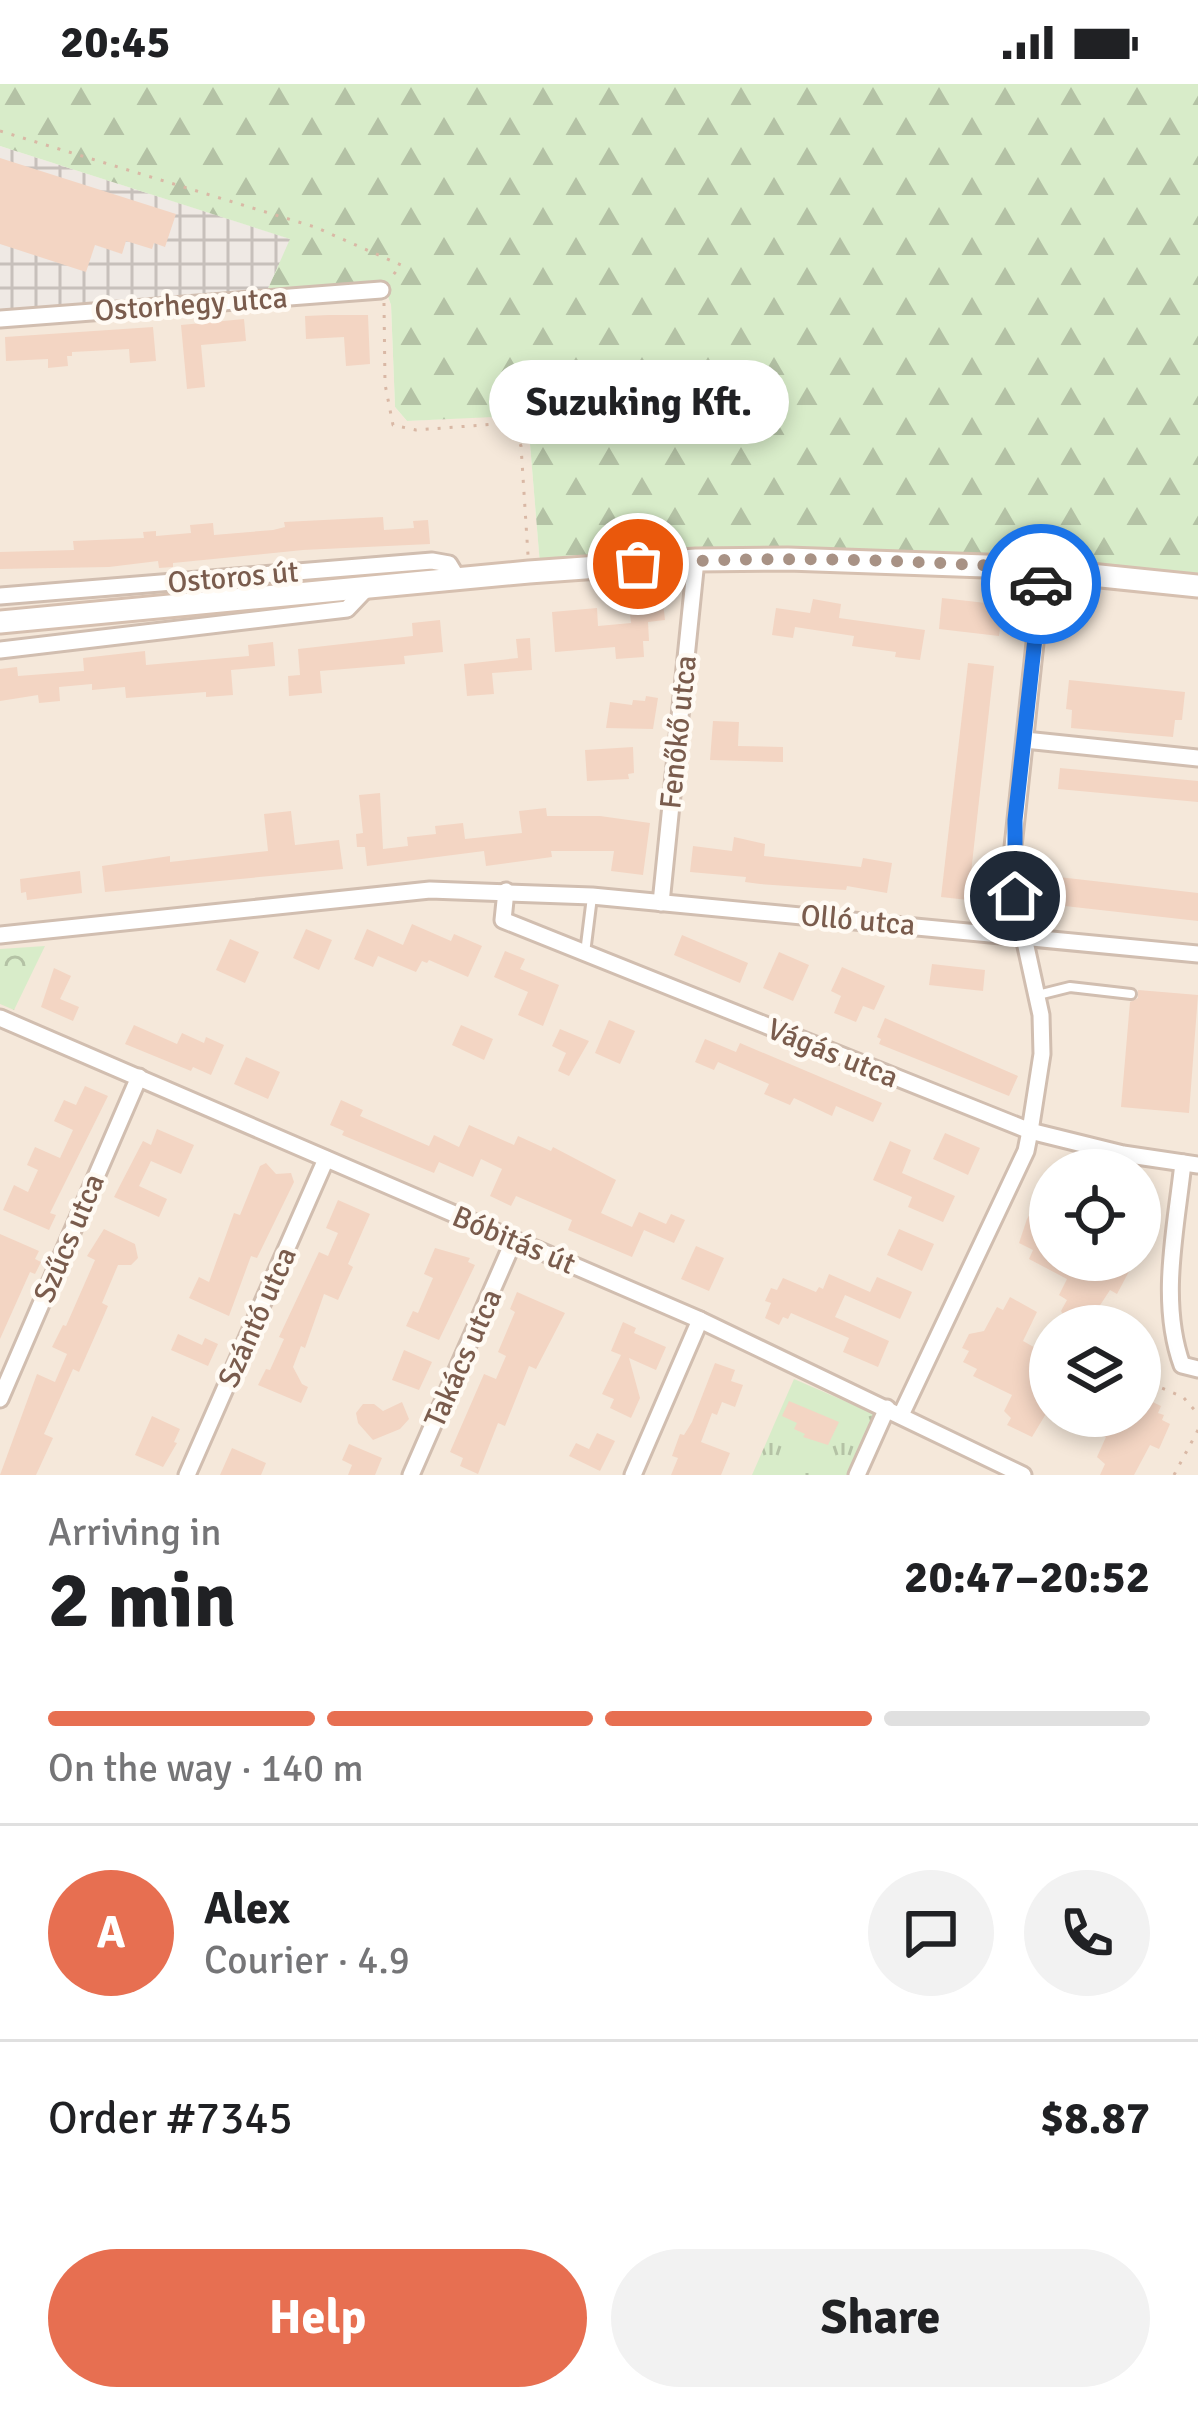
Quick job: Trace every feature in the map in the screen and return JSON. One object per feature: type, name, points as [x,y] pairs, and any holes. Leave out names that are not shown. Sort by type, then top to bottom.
[{"type":"main road","name":"Ostoros út","points":[[4,621],[696,560],[1043,569],[1198,586]]},
{"type":"street","name":"Ostorhegy utca","points":[[0,319],[381,290]]},
{"type":"street","name":"Fenőkő utca","points":[[661,903],[696,560]]},
{"type":"street","name":"Ostoros út","points":[[3,596],[431,561],[449,564],[458,579]]},
{"type":"street","points":[[857,1475],[894,1412],[1026,1151],[1042,1054],[1038,995],[1015,896],[1012,856],[1043,569]]},
{"type":"street","points":[[104,588],[106,612]]},
{"type":"street","name":"Ostoros út","points":[[0,650],[347,609],[366,589]]},
{"type":"street","points":[[3,596],[4,621]]},
{"type":"street","points":[[1025,740],[1198,758]]},
{"type":"street","points":[[0,934],[430,890],[661,903]]},
{"type":"street","name":"Vágás utca","points":[[506,891],[503,920],[1030,1131],[1190,1164]]},
{"type":"street","name":"Olló utca","points":[[661,903],[1198,954]]},
{"type":"street","name":"Bóbitás út","points":[[0,1018],[700,1320],[1023,1475]]},
{"type":"street","name":"Szűcs utca","points":[[0,1399],[139,1077]]},
{"type":"street","name":"Szántó utca","points":[[188,1475],[326,1159]]},
{"type":"street","points":[[1190,1164],[1172,1278],[1172,1338],[1182,1365],[1198,1369]]},
{"type":"street","name":"Takács utca","points":[[411,1475],[514,1240]]},
{"type":"street","points":[[633,1475],[700,1320]]},
{"type":"lane","points":[[585,953],[592,896]]},
{"type":"lane","points":[[1038,995],[1070,987],[1131,994]]},
{"type":"path","points":[[0,131],[315,227],[401,265]]},
{"type":"path","points":[[381,290],[385,384],[393,425],[416,430],[510,423],[521,446],[529,572]]},
{"type":"path","points":[[1161,1388],[1183,1397],[1198,1414]]},
{"type":"path","points":[[1174,1475],[1198,1430]]},
{"type":"shaded area","points":[[0,146],[291,239],[267,291],[0,311]]},
{"type":"shaded area","points":[[382,279],[391,305],[395,407],[407,421],[514,415],[530,444],[540,564],[691,555],[1198,580],[1198,1475],[0,1475],[0,311]]},
{"type":"green space","points":[[0,84],[1198,84],[1198,580],[1044,563],[540,565],[530,444],[514,416],[407,421],[395,407],[391,305],[382,280],[267,291],[290,239],[0,146]]},
{"type":"green space","points":[[45,946],[14,1010],[0,1004],[0,949]]},
{"type":"green space","points":[[794,1379],[877,1415],[851,1475],[752,1475]]},
{"type":"building","points":[[0,158],[176,214],[165,247],[154,243],[152,249],[126,241],[122,254],[95,245],[86,272],[0,244]]},
{"type":"building","points":[[368,315],[370,364],[346,366],[344,337],[306,339],[305,316]]},
{"type":"building","points":[[244,319],[246,341],[201,345],[205,387],[187,389],[181,325]]},
{"type":"building","points":[[153,327],[156,361],[130,363],[129,349],[72,352],[67,356],[68,366],[48,368],[48,359],[6,361],[5,337]]},
{"type":"building","points":[[383,517],[384,530],[414,528],[413,521],[428,520],[430,544],[303,550],[159,568],[158,561],[0,569],[0,552],[74,550],[73,541],[144,538],[143,532],[156,531],[156,536],[191,533],[190,525],[213,523],[214,535],[273,530],[285,527],[284,522]]},
{"type":"building","points":[[662,593],[665,620],[648,622],[644,657],[616,659],[615,647],[555,652],[552,612],[597,608],[598,626],[631,623],[628,596]]},
{"type":"building","points":[[942,598],[1003,605],[999,636],[939,629]]},
{"type":"building","points":[[813,599],[841,604],[839,618],[925,630],[920,660],[852,646],[854,636],[795,627],[793,638],[772,635],[776,608],[810,613]]},
{"type":"building","points":[[440,620],[443,652],[404,656],[405,664],[320,671],[322,693],[289,696],[288,676],[300,675],[298,649],[413,636],[412,623]]},
{"type":"building","points":[[530,638],[532,670],[492,673],[494,694],[467,696],[464,664],[518,658],[516,639]]},
{"type":"building","points":[[273,642],[275,666],[231,670],[233,695],[206,697],[206,692],[126,698],[125,687],[92,690],[92,684],[59,687],[60,701],[39,703],[38,695],[0,701],[0,669],[17,667],[18,676],[84,671],[83,658],[145,651],[146,665],[249,656],[248,645]]},
{"type":"building","points":[[968,663],[994,666],[968,900],[941,897]]},
{"type":"building","points":[[1069,680],[1185,692],[1182,720],[1175,720],[1173,737],[1071,728],[1072,710],[1066,709]]},
{"type":"building","points":[[646,696],[658,698],[653,729],[606,728],[610,702],[632,705],[633,700],[645,701]]},
{"type":"building","points":[[713,721],[739,722],[738,746],[783,747],[783,762],[710,760]]},
{"type":"building","points":[[633,747],[634,773],[628,774],[629,779],[587,781],[585,750]]},
{"type":"building","points":[[1060,768],[1198,781],[1198,802],[1058,789]]},
{"type":"building","points":[[380,793],[383,849],[408,846],[407,837],[436,834],[435,826],[463,823],[465,839],[522,833],[519,811],[546,808],[547,816],[650,823],[643,875],[611,871],[614,851],[551,851],[552,857],[486,866],[484,851],[367,866],[365,847],[357,847],[356,834],[363,833],[359,795]]},
{"type":"building","points":[[291,811],[295,845],[339,840],[343,869],[105,892],[102,866],[170,856],[170,862],[268,851],[264,814]]},
{"type":"building","points":[[734,837],[765,844],[764,856],[861,867],[863,858],[892,863],[887,893],[847,886],[846,890],[760,884],[745,882],[746,877],[690,872],[693,846],[732,851]]},
{"type":"building","points":[[80,871],[82,893],[27,900],[26,892],[21,893],[20,879]]},
{"type":"building","points":[[1050,876],[1198,893],[1198,921],[1047,904]]},
{"type":"building","points":[[412,924],[451,941],[454,934],[482,946],[468,977],[429,960],[422,961],[416,972],[378,956],[373,967],[354,959],[367,929],[403,945]]},
{"type":"building","points":[[306,929],[332,940],[319,970],[293,958]]},
{"type":"building","points":[[682,935],[748,963],[740,983],[674,955]]},
{"type":"building","points":[[230,939],[259,952],[245,983],[216,970]]},
{"type":"building","points":[[505,951],[525,959],[520,969],[559,985],[543,1026],[518,1015],[528,992],[494,977]]},
{"type":"building","points":[[779,952],[809,965],[793,1001],[763,988]]},
{"type":"building","points":[[932,964],[985,970],[983,991],[929,985]]},
{"type":"building","points":[[842,967],[885,986],[874,1010],[863,1006],[856,1022],[834,1013],[841,996],[831,991]]},
{"type":"building","points":[[54,968],[71,976],[60,999],[79,1007],[73,1021],[41,1007]]},
{"type":"building","points":[[1138,990],[1198,995],[1189,1113],[1121,1107],[1130,1002],[1138,998]]},
{"type":"building","points":[[885,1018],[1018,1076],[1009,1096],[879,1044]]},
{"type":"building","points":[[609,1020],[635,1031],[620,1064],[595,1053]]},
{"type":"building","points":[[134,1025],[177,1044],[182,1033],[224,1045],[211,1075],[193,1067],[191,1071],[125,1044]]},
{"type":"building","points":[[461,1025],[493,1039],[484,1060],[452,1045]]},
{"type":"building","points":[[560,1029],[589,1041],[569,1076],[558,1071],[566,1053],[552,1046]]},
{"type":"building","points":[[705,1039],[736,1052],[740,1043],[882,1103],[873,1122],[836,1106],[832,1116],[794,1098],[790,1105],[764,1094],[769,1084],[718,1062],[714,1070],[695,1062]]},
{"type":"building","points":[[246,1057],[280,1072],[268,1099],[234,1084]]},
{"type":"building","points":[[85,1086],[108,1096],[50,1213],[56,1215],[49,1230],[3,1210],[14,1185],[28,1192],[38,1170],[27,1165],[35,1147],[60,1158],[73,1130],[54,1121],[64,1100],[76,1105]]},
{"type":"building","points":[[341,1100],[363,1110],[360,1116],[429,1146],[434,1135],[459,1147],[469,1125],[514,1145],[518,1136],[551,1151],[553,1147],[616,1180],[601,1213],[632,1227],[639,1212],[666,1224],[671,1214],[685,1220],[674,1243],[644,1230],[632,1257],[568,1230],[572,1220],[516,1196],[511,1206],[490,1196],[502,1169],[481,1159],[473,1177],[439,1162],[434,1173],[342,1135],[344,1131],[330,1125]]},
{"type":"building","points":[[157,1129],[194,1145],[181,1174],[151,1161],[139,1186],[167,1199],[159,1217],[114,1197],[143,1141],[151,1145]]},
{"type":"building","points":[[945,1133],[980,1148],[968,1175],[933,1159]]},
{"type":"building","points":[[890,1141],[911,1150],[902,1173],[955,1196],[943,1222],[908,1207],[912,1197],[873,1180]]},
{"type":"building","points":[[266,1163],[276,1174],[291,1173],[294,1182],[257,1258],[251,1256],[229,1316],[189,1298],[199,1277],[209,1282],[234,1213],[240,1215],[260,1166]]},
{"type":"building","points":[[338,1200],[370,1214],[338,1300],[324,1294],[305,1348],[301,1346],[293,1367],[308,1387],[301,1403],[258,1385],[266,1369],[270,1370],[284,1339],[279,1337],[319,1252],[328,1256],[338,1233],[326,1228]]},
{"type":"building","points":[[1029,1216],[1029,1248],[1019,1243]]},
{"type":"building","points":[[104,1229],[135,1244],[138,1258],[131,1265],[118,1265],[102,1303],[108,1306],[102,1320],[79,1372],[73,1369],[44,1434],[53,1438],[36,1475],[0,1475],[37,1374],[55,1382],[67,1354],[52,1347],[95,1260],[87,1256]]},
{"type":"building","points":[[899,1229],[934,1244],[922,1271],[887,1255]]},
{"type":"building","points":[[0,1234],[39,1251],[35,1259],[41,1262],[35,1274],[30,1272],[0,1339]]},
{"type":"building","points":[[696,1246],[724,1258],[709,1291],[681,1279]]},
{"type":"building","points":[[435,1248],[470,1258],[468,1262],[475,1265],[439,1340],[406,1326],[413,1311],[418,1313],[433,1278],[424,1274]]},
{"type":"building","points":[[829,1274],[870,1292],[877,1277],[912,1292],[900,1319],[845,1295],[835,1317],[889,1341],[878,1367],[843,1352],[849,1338],[791,1313],[779,1325],[765,1318],[771,1303],[765,1301],[783,1278],[816,1292],[823,1289]]},
{"type":"building","points":[[1066,1281],[1124,1281],[1117,1294],[1110,1290],[1100,1305],[1064,1305],[1067,1300],[1059,1295]]},
{"type":"building","points":[[517,1292],[565,1313],[536,1369],[529,1366],[505,1426],[498,1423],[478,1474],[460,1466],[463,1458],[450,1452],[484,1374],[496,1379],[506,1356],[498,1352],[515,1312],[510,1309]]},
{"type":"building","points":[[1010,1297],[1029,1308],[1029,1329],[1023,1341],[1029,1344],[1029,1436],[1007,1425],[1011,1418],[1004,1411],[1012,1395],[973,1376],[977,1369],[963,1362],[969,1351],[962,1348],[969,1334],[984,1331],[997,1307],[1003,1310]]},
{"type":"building","points":[[623,1322],[636,1328],[634,1333],[666,1347],[656,1370],[629,1358],[640,1398],[631,1418],[610,1408],[614,1399],[602,1394],[621,1355],[611,1351]]},
{"type":"building","points":[[178,1334],[202,1345],[205,1338],[218,1344],[208,1366],[171,1350]]},
{"type":"building","points":[[404,1350],[432,1362],[419,1390],[392,1380]]},
{"type":"building","points":[[715,1363],[735,1370],[731,1381],[743,1385],[735,1407],[722,1402],[717,1415],[712,1413],[701,1442],[730,1453],[721,1475],[671,1475],[680,1434],[692,1422]]},
{"type":"building","points":[[789,1401],[839,1422],[828,1445],[803,1437],[794,1429],[797,1423],[782,1416]]},
{"type":"building","points":[[402,1402],[409,1419],[400,1429],[373,1440],[358,1423],[356,1413],[363,1404],[374,1404],[383,1411]]},
{"type":"building","points":[[1161,1414],[1170,1424],[1159,1449],[1150,1445],[1134,1475],[1100,1475],[1105,1464],[1097,1457],[1106,1437],[1161,1437]]},
{"type":"building","points":[[152,1416],[180,1429],[163,1467],[135,1455]]},
{"type":"building","points":[[597,1433],[615,1441],[600,1471],[569,1456],[576,1443],[589,1449]]},
{"type":"building","points":[[349,1444],[382,1458],[375,1475],[348,1475],[352,1465],[342,1460]]},
{"type":"building","points":[[232,1448],[266,1463],[261,1475],[220,1475]]},
{"type":"way so far","points":[[638,564],[788,559],[1043,569],[1041,584]]},
{"type":"place","name":"Suzuking Kft.","points":[[638,564]]},
{"type":"route","points":[[1015,896],[1015,820],[1041,584]]}]
